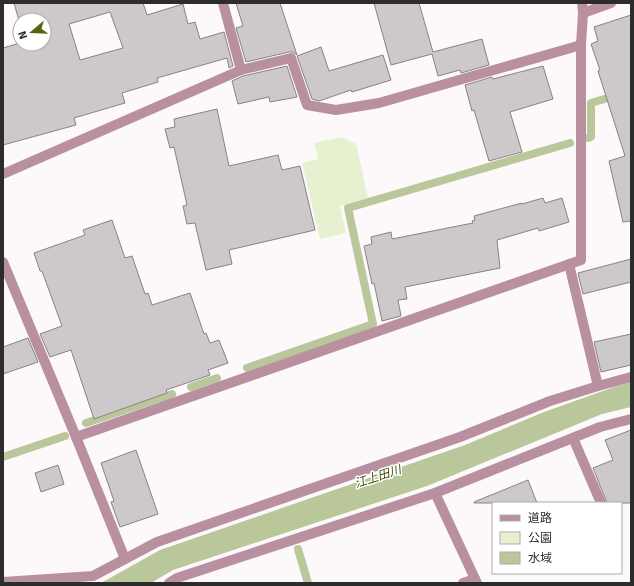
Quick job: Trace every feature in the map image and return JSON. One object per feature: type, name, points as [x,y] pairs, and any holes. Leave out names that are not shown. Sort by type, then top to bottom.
[{"type":"street","points":[[223,3],[240,70]]},
{"type":"street","points":[[76,437],[581,260],[581,45],[583,8],[612,3]]},
{"type":"street","points":[[3,174],[240,70],[291,58],[307,105],[336,110],[379,103],[581,45]]},
{"type":"street","points":[[3,262],[125,559]]},
{"type":"street","points":[[569,264],[598,386]]},
{"type":"street","points":[[3,582],[93,576],[156,542],[460,436],[550,401],[631,377]]},
{"type":"street","points":[[169,583],[177,578],[435,493],[600,427],[631,419]]},
{"type":"street","points":[[573,438],[601,502]]},
{"type":"street","points":[[435,493],[476,581],[463,583]]},
{"type":"green space","points":[[342,137],[356,144],[368,198],[340,206],[346,233],[320,239],[302,163],[318,159],[314,143]]},
{"type":"water","name":"江上田川","points":[[631,382],[631,407],[602,414],[427,486],[173,570],[151,583],[101,583],[160,550],[465,445],[544,412]]},
{"type":"building","points":[[14,3],[143,3],[147,15],[183,4],[188,24],[195,22],[200,39],[224,32],[233,66],[229,68],[227,58],[157,78],[158,82],[122,93],[125,103],[74,118],[76,125],[3,145],[3,48],[12,45],[12,52],[52,52],[52,12],[17,12]],"holes":[[[110,12],[123,48],[80,60],[69,24]]]},
{"type":"building","points":[[236,3],[280,3],[297,55],[293,52],[289,52],[246,62],[236,28],[243,26]]},
{"type":"building","points":[[374,3],[419,3],[433,52],[482,39],[489,65],[461,73],[460,70],[438,76],[432,54],[391,65]]},
{"type":"building","points":[[631,15],[631,221],[623,222],[609,161],[625,156],[591,44],[598,41],[594,27]]},
{"type":"building","points":[[321,47],[329,71],[383,55],[391,80],[352,92],[351,90],[319,101],[312,99],[297,56]]},
{"type":"building","points":[[287,66],[297,97],[270,102],[269,97],[238,104],[232,81],[243,76]]},
{"type":"building","points":[[543,66],[553,99],[510,112],[522,152],[489,161],[465,85],[492,77],[493,79]]},
{"type":"building","points":[[217,109],[229,166],[278,155],[282,170],[300,166],[315,230],[229,250],[232,264],[206,270],[195,223],[187,224],[183,206],[187,205],[174,147],[170,148],[165,129],[175,127],[174,119]]},
{"type":"building","points":[[543,198],[545,203],[562,198],[569,222],[539,231],[538,228],[497,240],[500,268],[405,287],[407,299],[398,300],[401,316],[382,321],[364,246],[372,244],[371,237],[391,232],[392,239],[473,223],[472,221],[475,220],[474,216]]},
{"type":"building","points":[[112,220],[125,258],[132,256],[145,294],[148,293],[152,305],[190,293],[204,334],[206,333],[210,343],[219,340],[228,363],[208,370],[210,375],[166,390],[167,393],[94,419],[71,350],[50,357],[40,334],[62,326],[34,253],[85,235],[83,230]]},
{"type":"building","points":[[631,259],[631,282],[583,294],[578,273]]},
{"type":"building","points":[[631,334],[631,365],[601,372],[594,342]]},
{"type":"building","points":[[28,338],[38,362],[3,374],[3,347]]},
{"type":"building","points":[[631,430],[631,503],[607,502],[593,468],[613,460],[605,440]]},
{"type":"building","points":[[136,450],[158,514],[120,527],[111,502],[114,501],[101,463]]},
{"type":"building","points":[[58,465],[64,484],[41,492],[35,473]]},
{"type":"building","points":[[528,480],[537,502],[474,503]]},
{"type":"waterway","points":[[588,138],[591,137],[591,103],[631,91]]},
{"type":"waterway","points":[[247,368],[373,324],[348,208],[570,143]]},
{"type":"waterway","points":[[191,387],[217,378]]},
{"type":"waterway","points":[[86,423],[172,394]]},
{"type":"waterway","points":[[3,457],[65,436]]},
{"type":"waterway","points":[[298,549],[308,583]]}]
